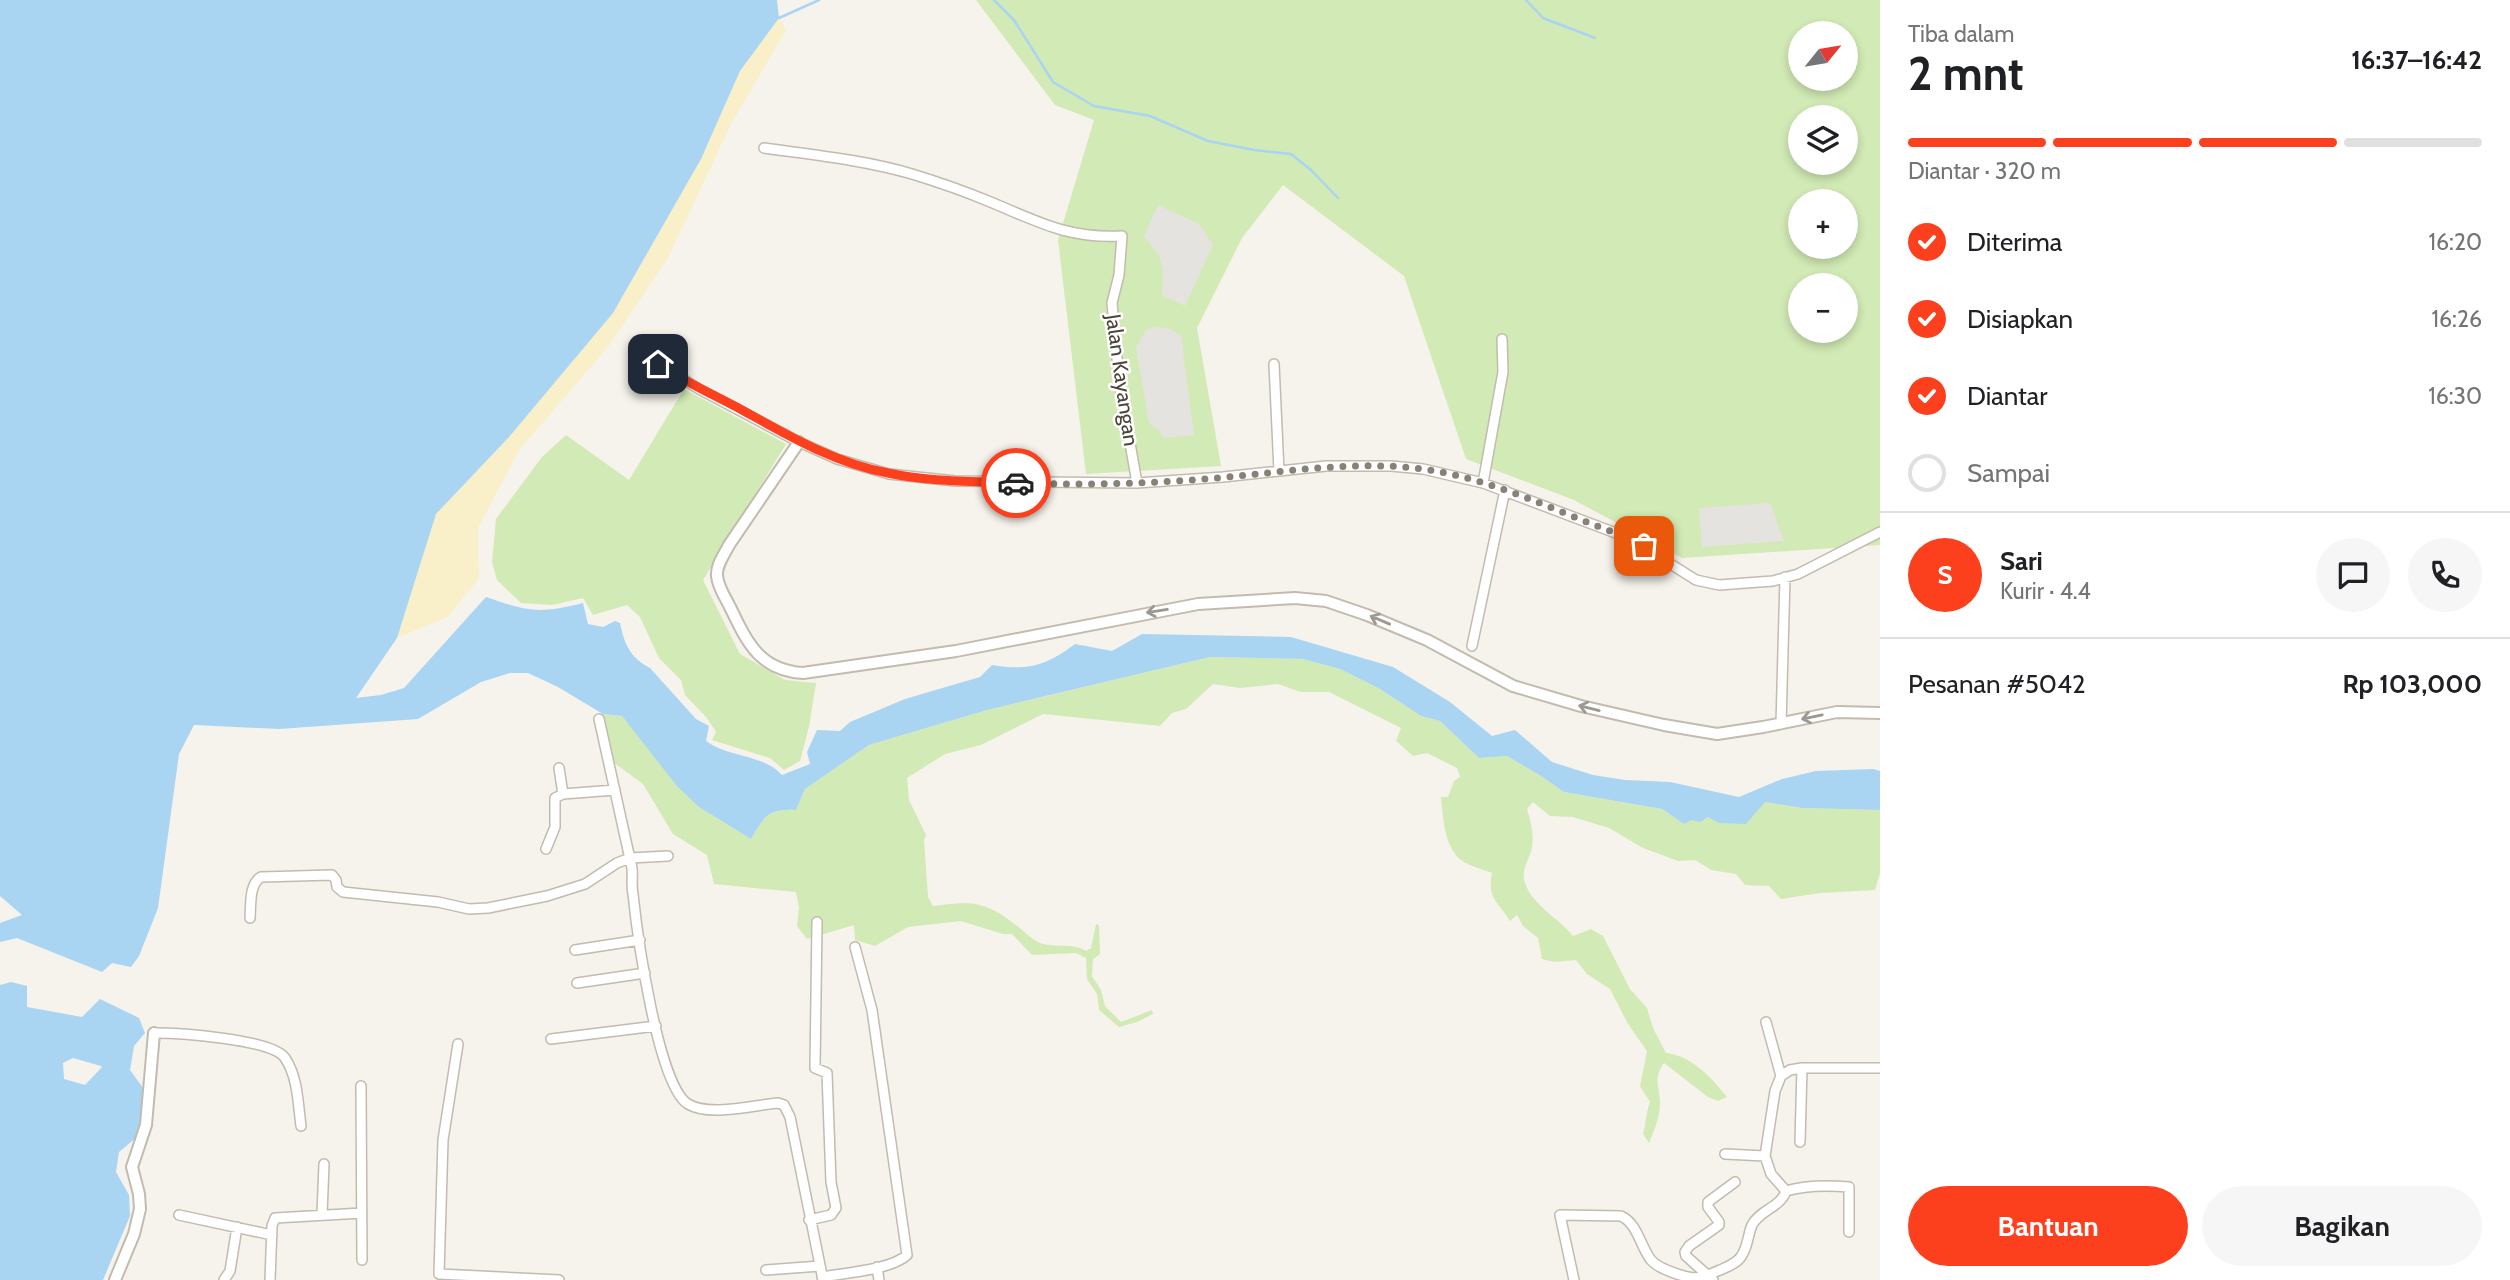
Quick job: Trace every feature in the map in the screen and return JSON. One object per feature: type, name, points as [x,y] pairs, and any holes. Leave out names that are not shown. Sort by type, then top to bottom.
[{"type":"street","name":"Jalan Kayangan","points":[[764,148],[845,158],[881,166],[986,200],[1052,228],[1091,236],[1122,236],[1119,275],[1112,303],[1119,381],[1137,483]]},
{"type":"street","points":[[1483,483],[1503,372],[1502,339]]},
{"type":"street","points":[[646,356],[799,442],[837,459],[869,469],[911,477],[997,482],[1137,483],[1326,467],[1391,466],[1450,474],[1505,490],[1629,538],[1701,582],[1731,585],[1773,581],[1798,574],[1880,532]]},
{"type":"street","points":[[1274,364],[1279,471]]},
{"type":"street","points":[[799,442],[729,545],[719,563],[717,575],[719,586],[747,641],[766,661],[782,671],[803,673],[956,651],[1199,604],[1312,598],[1341,605],[1427,640],[1513,686],[1581,706],[1664,725],[1717,734],[1837,712],[1880,713]]},
{"type":"street","points":[[1472,646],[1505,490]]},
{"type":"street","points":[[1782,724],[1785,577]]},
{"type":"street","points":[[599,719],[630,858],[632,893],[645,973],[668,1074],[681,1098],[701,1109],[717,1110],[778,1103],[785,1105],[790,1117],[822,1274]]},
{"type":"street","points":[[559,768],[563,794]]},
{"type":"street","points":[[546,849],[555,827],[553,801],[563,794],[615,790]]},
{"type":"street","points":[[250,918],[254,883],[261,877],[329,874],[335,878],[337,887],[343,892],[438,902],[458,908],[475,909],[514,904],[569,890],[585,884],[611,866],[630,858],[668,856]]},
{"type":"street","points":[[809,1220],[831,1215],[836,1208],[831,1182],[827,1073],[815,1068],[817,922]]},
{"type":"street","points":[[575,950],[640,940]]},
{"type":"street","points":[[766,1269],[822,1274],[877,1267],[902,1260],[907,1255],[872,1010],[855,947]]},
{"type":"street","points":[[577,983],[645,973]]},
{"type":"street","points":[[1766,1022],[1781,1076]]},
{"type":"street","points":[[551,1040],[656,1026]]},
{"type":"street","points":[[115,1280],[134,1234],[140,1209],[132,1167],[146,1125],[153,1033],[207,1036],[279,1052],[287,1060],[293,1079],[300,1126]]},
{"type":"street","points":[[458,1044],[443,1140],[439,1274],[559,1280]]},
{"type":"street","points":[[1800,1142],[1802,1068]]},
{"type":"street","points":[[1786,1191],[1769,1171],[1765,1156],[1775,1091],[1781,1076],[1790,1070],[1802,1068],[1880,1069]]},
{"type":"street","points":[[361,1086],[362,1260]]},
{"type":"street","points":[[1725,1154],[1765,1156]]},
{"type":"street","points":[[322,1214],[324,1164]]},
{"type":"street","points":[[1711,1277],[1686,1256],[1685,1252],[1718,1226],[1719,1222],[1708,1207],[1708,1202],[1735,1182]]},
{"type":"street","points":[[1786,1191],[1819,1186],[1849,1187],[1849,1232]]},
{"type":"street","points":[[1574,1280],[1560,1215],[1621,1216],[1632,1225],[1655,1264],[1671,1276],[1693,1279],[1711,1277],[1741,1258],[1756,1219],[1784,1198],[1786,1191]]},
{"type":"street","points":[[270,1280],[273,1221],[278,1216],[362,1213]]},
{"type":"street","points":[[179,1215],[272,1235]]},
{"type":"street","points":[[224,1280],[230,1268],[237,1227]]},
{"type":"street","points":[[877,1267],[879,1280]]},
{"type":"green space","points":[[976,0],[1880,0],[1880,545],[1682,558],[1574,500],[1466,459],[1404,276],[1283,185],[1242,238],[1197,328],[1221,466],[1086,474],[1058,240],[1094,120],[1055,105]]},
{"type":"green space","points":[[684,389],[786,444],[703,580],[740,654],[785,680],[816,683],[800,761],[784,770],[770,758],[712,740],[716,732],[685,695],[681,680],[659,658],[640,617],[627,605],[593,615],[583,598],[552,605],[521,603],[497,580],[492,562],[496,519],[542,457],[566,435],[629,480]]},
{"type":"green space","points":[[1210,657],[1303,659],[1340,669],[1380,689],[1421,716],[1440,721],[1479,758],[1507,756],[1564,792],[1662,809],[1684,824],[1765,802],[1802,808],[1880,810],[1880,873],[1875,890],[1820,893],[1781,899],[1769,886],[1745,885],[1736,874],[1711,870],[1695,860],[1678,861],[1643,848],[1609,828],[1573,817],[1550,816],[1533,802],[1527,809],[1533,842],[1524,873],[1529,891],[1573,936],[1591,929],[1603,936],[1630,989],[1647,1008],[1653,1028],[1666,1053],[1693,1063],[1708,1075],[1727,1097],[1718,1101],[1708,1097],[1664,1063],[1657,1079],[1659,1113],[1649,1143],[1643,1134],[1650,1102],[1640,1086],[1647,1051],[1628,1024],[1610,989],[1587,974],[1576,960],[1554,962],[1542,959],[1538,938],[1523,926],[1517,915],[1510,921],[1494,899],[1491,889],[1492,873],[1464,862],[1451,847],[1445,831],[1441,797],[1448,797],[1454,781],[1460,777],[1457,768],[1427,753],[1413,756],[1396,741],[1401,728],[1329,692],[1301,692],[1278,684],[1240,688],[1213,684],[1186,709],[1172,713],[1160,726],[1043,714],[981,745],[945,754],[907,778],[909,800],[926,835],[924,840],[928,897],[933,906],[977,904],[1005,917],[1038,942],[1086,951],[1091,948],[1096,924],[1099,925],[1100,954],[1093,959],[1092,976],[1101,990],[1105,1006],[1121,1022],[1152,1010],[1153,1014],[1119,1027],[1099,1010],[1097,994],[1087,979],[1086,958],[1076,953],[1032,955],[1012,934],[1003,934],[961,921],[908,927],[875,946],[855,940],[854,925],[807,939],[797,926],[799,908],[796,892],[714,884],[707,855],[673,834],[643,784],[602,754],[595,717],[603,714],[622,716],[699,807],[751,839],[768,815],[796,810],[805,789],[869,745],[987,710]]},
{"type":"sand","points":[[779,18],[786,30],[731,124],[668,258],[608,347],[519,450],[478,528],[479,578],[448,617],[397,638],[436,514],[509,437],[613,313],[701,159],[740,71]]},
{"type":"shaded area","points":[[1158,205],[1199,224],[1213,245],[1185,306],[1162,295],[1163,270],[1159,255],[1144,236]]},
{"type":"shaded area","points":[[1147,329],[1171,329],[1181,336],[1194,435],[1163,438],[1160,431],[1149,423],[1136,347]]},
{"type":"shaded area","points":[[1770,503],[1784,541],[1702,547],[1699,508]]},
{"type":"water","points":[[0,0],[777,0],[779,18],[740,71],[701,159],[613,313],[509,437],[436,514],[397,638],[356,698],[381,695],[404,688],[486,597],[534,610],[583,603],[588,624],[603,627],[615,621],[620,623],[633,655],[650,668],[696,719],[709,726],[706,741],[725,751],[765,763],[782,775],[810,764],[807,752],[817,730],[840,731],[850,722],[905,699],[980,677],[992,665],[1036,665],[1075,644],[1112,651],[1142,634],[1291,637],[1393,667],[1450,702],[1492,736],[1515,730],[1552,762],[1593,775],[1670,782],[1739,797],[1782,779],[1816,771],[1873,769],[1880,771],[1880,810],[1802,808],[1765,802],[1746,824],[1719,823],[1708,817],[1700,822],[1692,820],[1684,824],[1662,809],[1564,792],[1507,756],[1479,758],[1440,721],[1421,716],[1380,689],[1340,669],[1303,659],[1210,657],[987,710],[869,745],[805,789],[796,810],[773,812],[751,839],[699,807],[677,786],[622,716],[603,714],[558,687],[528,673],[510,673],[481,682],[418,719],[279,729],[194,725],[179,754],[158,908],[139,956],[131,967],[112,963],[102,972],[17,938],[0,942],[0,923],[22,915],[0,896]]},
{"type":"water","points":[[11,982],[27,986],[27,1007],[82,1017],[100,999],[139,1018],[145,1033],[134,1046],[130,1070],[146,1092],[137,1137],[119,1152],[116,1172],[129,1195],[130,1216],[103,1280],[0,1280],[0,985]],"holes":[[[73,1058],[101,1066],[85,1085],[64,1079],[63,1063]]]},
{"type":"waterway","points":[[779,18],[819,0]]},
{"type":"waterway","points":[[994,0],[1014,20],[1053,82],[1094,106],[1150,116],[1208,141],[1291,154],[1338,198]]},
{"type":"waterway","points":[[1526,0],[1543,18],[1595,38]]},
{"type":"way so far","points":[[1016,483],[1137,483],[1326,467],[1391,466],[1423,469],[1479,481],[1517,494],[1644,546]]},
{"type":"route","points":[[658,364],[799,442],[837,459],[889,474],[911,477],[1016,483]]}]
